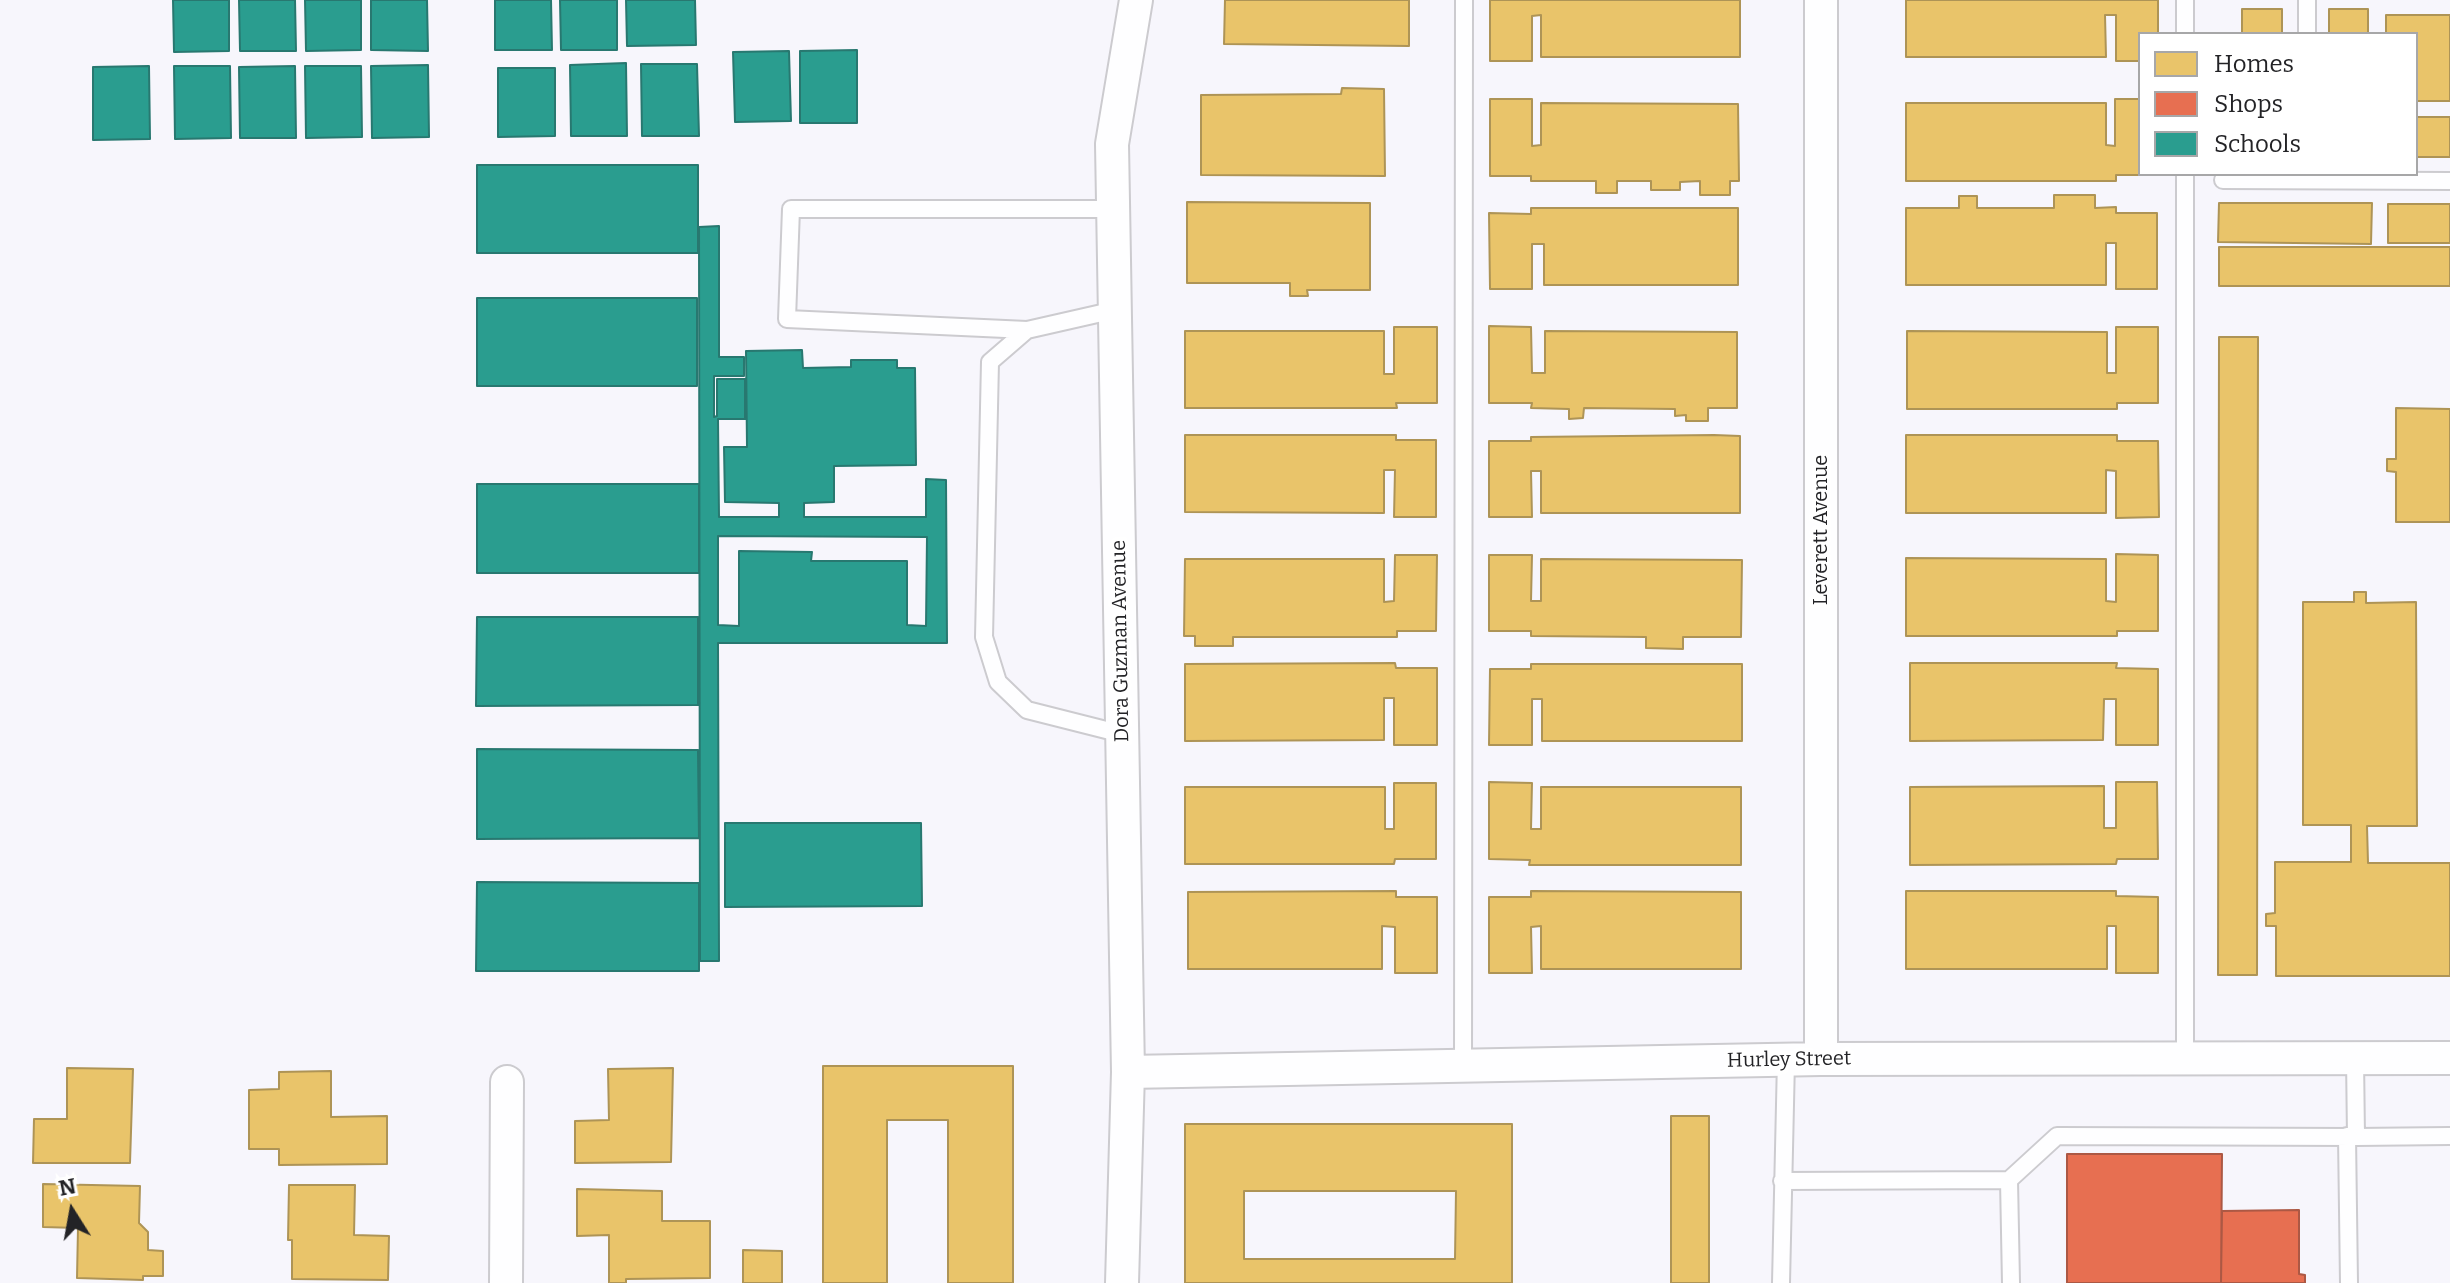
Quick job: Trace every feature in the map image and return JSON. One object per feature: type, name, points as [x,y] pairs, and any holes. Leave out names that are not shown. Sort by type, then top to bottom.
[{"type":"street","name":"Dora Guzman Avenue","points":[[1122,1283],[1128,1072],[1112,144],[1136,0]]},
{"type":"street","name":"Leverett Avenue","points":[[1821,0],[1821,1059]]},
{"type":"street","name":"Hurley Street","points":[[1128,1072],[1821,1059],[2450,1058]]},
{"type":"street","points":[[506,1283],[507,1082]]},
{"type":"lane","points":[[1463,1065],[1464,0]]},
{"type":"lane","points":[[2185,0],[2185,32]]},
{"type":"lane","points":[[2307,0],[2307,32]]},
{"type":"lane","points":[[2185,176],[2185,1058]]},
{"type":"lane","points":[[2223,180],[2450,181]]},
{"type":"lane","points":[[1114,209],[791,209],[787,319],[1027,330],[1115,310]]},
{"type":"lane","points":[[1027,330],[990,362],[984,637],[998,682],[1027,710],[1122,734]]},
{"type":"lane","points":[[2349,1283],[2355,1058]]},
{"type":"lane","points":[[1781,1283],[1786,1060]]},
{"type":"lane","points":[[1782,1181],[2009,1180],[2057,1136],[2450,1136]]},
{"type":"lane","points":[[2009,1180],[2011,1283]]},
{"type":"building: Homes","points":[[1225,0],[1409,0],[1409,46],[1224,44]]},
{"type":"building: Homes","points":[[1490,0],[1740,0],[1740,57],[1541,57],[1541,15],[1532,16],[1532,61],[1490,61]]},
{"type":"building: Homes","points":[[1906,0],[2158,0],[2158,32],[2138,32],[2138,61],[2116,61],[2116,15],[2105,15],[2106,57],[1906,57]]},
{"type":"building: Homes","points":[[2242,9],[2282,9],[2282,32],[2242,32]]},
{"type":"building: Homes","points":[[2329,9],[2368,9],[2368,32],[2329,32]]},
{"type":"building: Homes","points":[[2386,15],[2450,15],[2450,101],[2418,101],[2418,32],[2386,32]]},
{"type":"building: Homes","points":[[1342,88],[1384,89],[1385,176],[1201,175],[1201,95],[1341,94]]},
{"type":"building: Homes","points":[[1490,99],[1532,99],[1532,146],[1541,145],[1541,103],[1738,104],[1739,181],[1730,181],[1730,195],[1700,195],[1700,181],[1680,182],[1680,190],[1651,190],[1651,181],[1617,181],[1617,193],[1596,193],[1596,181],[1531,181],[1531,176],[1490,176]]},
{"type":"building: Homes","points":[[2115,99],[2138,99],[2138,175],[2116,175],[2116,181],[1906,181],[1906,103],[2106,103],[2106,145],[2115,146]]},
{"type":"building: Homes","points":[[2418,117],[2450,117],[2450,157],[2418,157]]},
{"type":"building: Homes","points":[[2054,195],[2095,195],[2095,208],[2116,207],[2116,213],[2157,213],[2157,289],[2116,289],[2116,243],[2106,243],[2106,285],[1906,285],[1906,208],[1959,208],[1959,196],[1977,196],[1977,208],[2054,208]]},
{"type":"building: Homes","points":[[1187,202],[1370,203],[1370,290],[1307,290],[1308,296],[1290,296],[1290,283],[1187,283]]},
{"type":"building: Homes","points":[[2219,203],[2372,203],[2371,244],[2218,242]]},
{"type":"building: Homes","points":[[2388,204],[2450,204],[2450,243],[2388,243]]},
{"type":"building: Homes","points":[[1531,208],[1738,208],[1738,285],[1544,285],[1544,244],[1532,244],[1532,289],[1490,289],[1489,213],[1531,214]]},
{"type":"building: Homes","points":[[2219,247],[2450,247],[2450,286],[2219,286]]},
{"type":"building: Homes","points":[[1489,326],[1531,327],[1532,373],[1545,373],[1545,331],[1737,332],[1737,408],[1708,408],[1708,421],[1686,421],[1686,415],[1675,416],[1675,409],[1584,408],[1583,418],[1569,419],[1569,409],[1531,408],[1532,403],[1489,403]]},
{"type":"building: Homes","points":[[1394,327],[1437,327],[1437,403],[1396,403],[1397,408],[1185,408],[1185,331],[1384,331],[1384,374],[1394,374]]},
{"type":"building: Homes","points":[[2116,327],[2158,327],[2158,403],[2117,403],[2117,409],[1907,409],[1907,331],[2107,332],[2107,373],[2116,373]]},
{"type":"building: Homes","points":[[2219,337],[2258,337],[2257,975],[2218,975]]},
{"type":"building: Homes","points":[[2396,408],[2450,409],[2450,522],[2396,522],[2396,472],[2387,471],[2387,459],[2396,459]]},
{"type":"building: Homes","points":[[1185,435],[1396,435],[1396,440],[1436,440],[1436,517],[1394,517],[1395,470],[1384,470],[1384,513],[1185,512]]},
{"type":"building: Homes","points":[[1906,435],[2117,435],[2117,441],[2158,441],[2159,517],[2116,518],[2116,471],[2106,470],[2106,513],[1906,513]]},
{"type":"building: Homes","points":[[1740,436],[1740,513],[1541,513],[1541,471],[1531,471],[1532,517],[1489,517],[1489,441],[1531,441],[1531,437]]},
{"type":"building: Homes","points":[[2116,554],[2158,555],[2158,631],[2117,631],[2117,636],[1906,636],[1906,558],[2106,559],[2106,601],[2116,602]]},
{"type":"building: Homes","points":[[1395,555],[1437,555],[1436,631],[1397,631],[1397,637],[1233,637],[1233,646],[1195,646],[1195,636],[1184,636],[1185,559],[1384,559],[1384,602],[1394,601]]},
{"type":"building: Homes","points":[[1489,555],[1532,555],[1531,601],[1541,601],[1541,559],[1742,560],[1741,637],[1683,637],[1683,649],[1646,648],[1646,637],[1531,636],[1531,631],[1489,631]]},
{"type":"building: Homes","points":[[2354,592],[2366,592],[2366,603],[2416,602],[2417,826],[2367,826],[2368,863],[2450,863],[2450,976],[2276,976],[2276,926],[2266,926],[2266,914],[2275,913],[2275,862],[2351,862],[2351,825],[2303,825],[2303,602],[2354,602]]},
{"type":"building: Homes","points":[[1395,663],[1396,668],[1437,668],[1437,745],[1394,745],[1394,698],[1384,698],[1384,740],[1185,741],[1185,664]]},
{"type":"building: Homes","points":[[1910,663],[2117,663],[2116,668],[2158,669],[2158,745],[2116,745],[2116,699],[2104,699],[2103,740],[1910,741]]},
{"type":"building: Homes","points":[[1531,664],[1742,664],[1742,741],[1542,741],[1542,699],[1532,699],[1532,745],[1489,745],[1490,669],[1531,669]]},
{"type":"building: Homes","points":[[1489,782],[1532,783],[1531,829],[1541,829],[1541,787],[1741,787],[1741,865],[1529,865],[1530,860],[1489,859]]},
{"type":"building: Homes","points":[[2116,782],[2157,782],[2158,859],[2117,859],[2116,864],[1910,865],[1910,787],[2104,786],[2104,828],[2116,828]]},
{"type":"building: Homes","points":[[1394,783],[1436,783],[1436,859],[1395,859],[1394,864],[1185,864],[1185,787],[1385,787],[1385,829],[1394,829]]},
{"type":"building: Homes","points":[[1396,891],[1396,897],[1437,897],[1437,973],[1395,973],[1395,927],[1382,926],[1382,969],[1188,969],[1188,892]]},
{"type":"building: Homes","points":[[1531,891],[1741,892],[1741,969],[1541,969],[1541,926],[1531,927],[1532,973],[1489,973],[1489,897],[1531,897]]},
{"type":"building: Homes","points":[[1906,891],[2116,891],[2116,896],[2158,897],[2158,973],[2116,973],[2116,926],[2107,926],[2107,969],[1906,969]]},
{"type":"building: Homes","points":[[823,1066],[1013,1066],[1013,1283],[948,1283],[948,1120],[887,1120],[887,1283],[823,1283]]},
{"type":"building: Homes","points":[[67,1068],[133,1069],[130,1163],[33,1163],[34,1119],[67,1119]]},
{"type":"building: Homes","points":[[673,1068],[671,1162],[575,1163],[575,1121],[609,1120],[608,1069]]},
{"type":"building: Homes","points":[[331,1071],[331,1117],[387,1116],[387,1164],[279,1165],[279,1149],[249,1149],[249,1090],[279,1089],[279,1072]]},
{"type":"building: Homes","points":[[1671,1116],[1709,1116],[1709,1283],[1671,1283]]},
{"type":"building: Homes","points":[[1185,1124],[1512,1124],[1512,1283],[1185,1283]],"holes":[[[1244,1191],[1456,1191],[1455,1259],[1244,1259]]]},
{"type":"building: Homes","points":[[43,1184],[140,1186],[139,1223],[148,1232],[148,1250],[163,1251],[163,1276],[143,1276],[143,1280],[77,1278],[78,1228],[43,1227]]},
{"type":"building: Homes","points":[[289,1185],[355,1185],[354,1235],[389,1236],[388,1280],[292,1279],[292,1240],[288,1240]]},
{"type":"building: Homes","points":[[577,1189],[662,1191],[662,1221],[710,1221],[710,1278],[626,1279],[626,1283],[609,1283],[609,1235],[577,1236]]},
{"type":"building: Homes","points":[[743,1250],[782,1251],[782,1283],[743,1283]]},
{"type":"building: Shops","points":[[2067,1154],[2222,1154],[2221,1283],[2067,1283]]},
{"type":"building: Shops","points":[[2299,1210],[2299,1274],[2305,1275],[2305,1283],[2221,1283],[2222,1211]]},
{"type":"building: Schools","points":[[173,0],[229,0],[229,51],[174,52]]},
{"type":"building: Schools","points":[[239,0],[295,0],[296,51],[240,51]]},
{"type":"building: Schools","points":[[305,0],[361,0],[361,50],[306,51]]},
{"type":"building: Schools","points":[[371,0],[427,0],[428,51],[371,50]]},
{"type":"building: Schools","points":[[495,0],[551,0],[552,50],[495,50]]},
{"type":"building: Schools","points":[[560,0],[617,0],[617,50],[561,50]]},
{"type":"building: Schools","points":[[626,0],[695,0],[696,45],[627,46]]},
{"type":"building: Schools","points":[[857,50],[857,123],[800,123],[800,51]]},
{"type":"building: Schools","points":[[789,51],[791,121],[735,122],[733,52]]},
{"type":"building: Schools","points":[[626,63],[627,136],[571,136],[570,65]]},
{"type":"building: Schools","points":[[641,64],[697,64],[699,136],[642,136]]},
{"type":"building: Schools","points":[[428,65],[429,137],[372,138],[371,66]]},
{"type":"building: Schools","points":[[149,66],[150,139],[93,140],[93,67]]},
{"type":"building: Schools","points":[[174,66],[230,66],[231,138],[175,139]]},
{"type":"building: Schools","points":[[295,66],[296,138],[240,138],[239,67]]},
{"type":"building: Schools","points":[[305,66],[361,66],[362,137],[306,138]]},
{"type":"building: Schools","points":[[498,68],[555,68],[555,136],[498,137]]},
{"type":"building: Schools","points":[[477,165],[698,165],[698,253],[477,253]]},
{"type":"building: Schools","points":[[719,226],[719,357],[744,357],[744,376],[714,376],[714,417],[717,416],[717,379],[745,379],[745,419],[718,419],[719,517],[779,517],[779,503],[725,502],[724,447],[747,447],[746,351],[802,350],[803,368],[851,367],[851,360],[897,360],[897,368],[915,368],[916,465],[834,466],[834,502],[804,503],[804,517],[926,517],[926,479],[946,480],[947,643],[718,643],[719,961],[700,961],[699,227]],"holes":[[[718,536],[927,537],[926,626],[907,625],[907,561],[811,561],[812,552],[739,551],[739,626],[718,625]]]},
{"type":"building: Schools","points":[[477,298],[697,298],[697,386],[477,386]]},
{"type":"building: Schools","points":[[477,484],[699,484],[699,573],[477,573]]},
{"type":"building: Schools","points":[[477,617],[698,617],[698,705],[476,706]]},
{"type":"building: Schools","points":[[477,749],[698,750],[699,838],[477,839]]},
{"type":"building: Schools","points":[[725,823],[921,823],[922,906],[725,907]]},
{"type":"building: Schools","points":[[477,882],[699,883],[699,971],[476,971]]}]
